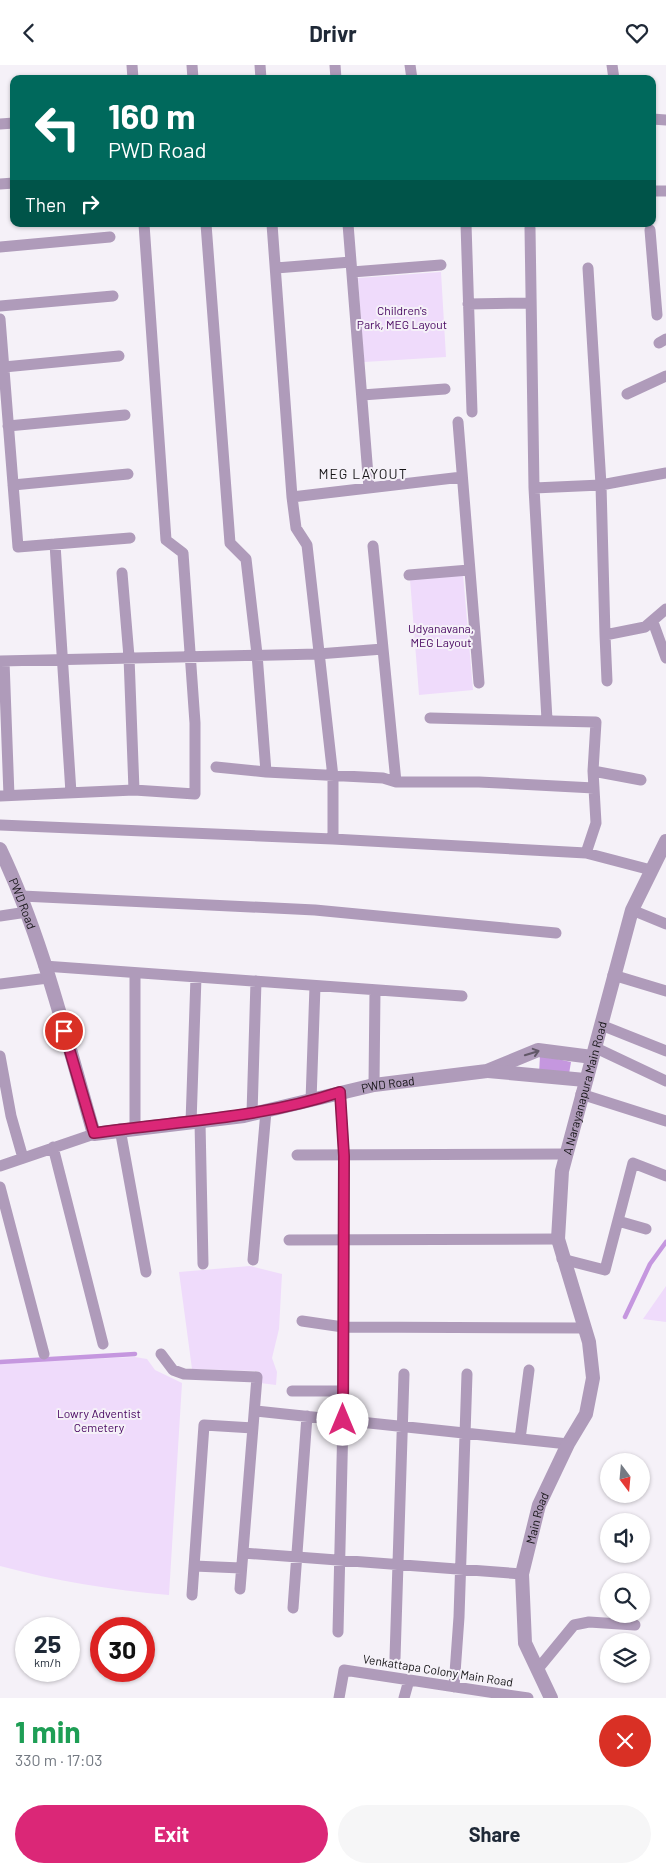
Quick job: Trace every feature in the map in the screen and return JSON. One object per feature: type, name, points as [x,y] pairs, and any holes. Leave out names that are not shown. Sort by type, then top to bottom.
[{"type":"street","points":[[144,227],[166,540],[183,553],[190,656],[195,723],[195,793],[134,791],[5,796],[1,660],[64,659],[129,657],[190,656],[257,654],[318,654],[383,649]]},
{"type":"street","points":[[206,227],[230,543],[246,559],[257,654],[266,773]]},
{"type":"street","points":[[272,227],[292,497],[296,528],[307,545],[333,777],[333,839]]},
{"type":"street","points":[[348,227],[369,488]]},
{"type":"street","points":[[466,227],[472,412]]},
{"type":"street","points":[[530,228],[534,488],[547,719]]},
{"type":"street","points":[[650,230],[657,315]]},
{"type":"street","points":[[0,247],[110,237]]},
{"type":"street","points":[[276,269],[441,265]]},
{"type":"street","points":[[588,269],[601,485],[607,681]]},
{"type":"street","points":[[654,273],[666,271]]},
{"type":"street","points":[[0,306],[113,296]]},
{"type":"street","points":[[468,304],[530,303]]},
{"type":"street","points":[[0,319],[4,367],[5,420],[18,547],[130,537]]},
{"type":"street","points":[[4,367],[119,356]]},
{"type":"street","points":[[627,394],[666,376]]},
{"type":"street","points":[[362,395],[444,389]]},
{"type":"street","points":[[5,420],[125,415]]},
{"type":"street","points":[[458,422],[479,683]]},
{"type":"street","points":[[534,488],[601,485],[666,473]]},
{"type":"street","points":[[13,485],[128,474]]},
{"type":"street","points":[[292,497],[462,477]]},
{"type":"street","points":[[55,544],[72,793]]},
{"type":"street","points":[[372,546],[396,782]]},
{"type":"street","points":[[409,575],[470,570]]},
{"type":"street","points":[[122,573],[129,657],[134,791]]},
{"type":"street","points":[[606,635],[644,627],[666,609]]},
{"type":"street","points":[[652,622],[666,658]]},
{"type":"street","points":[[430,718],[547,719],[596,722],[594,771],[596,823],[586,853]]},
{"type":"street","points":[[216,767],[266,773],[383,778],[396,782],[479,782],[594,789]]},
{"type":"street","points":[[594,771],[641,780]]},
{"type":"street","points":[[0,825],[333,839],[586,853],[651,870]]},
{"type":"street","name":"A Narayanapura Main Road","points":[[589,1342],[562,1259],[558,1239],[562,1171],[581,1094],[594,1053],[613,975],[632,910],[666,841]]},
{"type":"street","name":"PWD Road","points":[[1,851],[22,896],[94,1133],[252,1114],[374,1085],[487,1071],[538,1050],[594,1053]]},
{"type":"street","points":[[22,896],[315,910],[556,933]]},
{"type":"street","points":[[632,910],[666,924]]},
{"type":"street","points":[[0,917],[27,912]]},
{"type":"street","points":[[0,984],[46,972],[135,973],[462,996]]},
{"type":"street","points":[[135,973],[135,1127]]},
{"type":"street","points":[[613,975],[666,991]]},
{"type":"street","points":[[196,977],[196,1122],[203,1264]]},
{"type":"street","points":[[252,1114],[256,981]]},
{"type":"street","points":[[311,1101],[315,986]]},
{"type":"street","points":[[374,1085],[375,990]]},
{"type":"street","points":[[601,1025],[666,1051]]},
{"type":"street","points":[[594,1053],[666,1081]]},
{"type":"street","points":[[0,1056],[11,1116],[23,1158]]},
{"type":"street","points":[[487,1071],[585,1080]]},
{"type":"street","points":[[338,1632],[343,1420],[344,1156],[340,1092]]},
{"type":"street","points":[[581,1094],[666,1121]]},
{"type":"street","points":[[254,1260],[266,1111]]},
{"type":"street","points":[[120,1129],[146,1272]]},
{"type":"street","points":[[0,1166],[94,1133]]},
{"type":"street","points":[[53,1147],[103,1344]]},
{"type":"street","points":[[297,1155],[566,1154]]},
{"type":"street","points":[[562,1259],[605,1270],[633,1163],[666,1176]]},
{"type":"street","points":[[0,1187],[44,1354]]},
{"type":"street","points":[[618,1221],[646,1229]]},
{"type":"street","points":[[289,1240],[558,1239]]},
{"type":"street","points":[[302,1321],[343,1327],[584,1328]]},
{"type":"street","name":"Main Road","points":[[551,1698],[536,1670],[525,1643],[522,1574],[539,1505],[568,1445],[586,1414],[593,1378],[589,1342]]},
{"type":"street","points":[[161,1354],[173,1370],[184,1374],[257,1377],[256,1411],[240,1589]]},
{"type":"street","points":[[520,1439],[529,1369]]},
{"type":"street","points":[[395,1658],[400,1565],[404,1374]]},
{"type":"street","points":[[461,1691],[459,1569],[467,1374]]},
{"type":"street","points":[[292,1391],[343,1391]]},
{"type":"street","points":[[256,1411],[568,1445]]},
{"type":"street","points":[[293,1608],[307,1416]]},
{"type":"street","points":[[192,1595],[204,1425],[253,1429]]},
{"type":"street","points":[[243,1553],[522,1574]]},
{"type":"street","points":[[194,1566],[241,1568]]},
{"type":"street","points":[[536,1670],[574,1625],[589,1622],[634,1625]]},
{"type":"street","name":"Venkattapa Colony Main Road","points":[[339,1698],[344,1670],[409,1680],[461,1691],[528,1698]]},
{"type":"street","points":[[404,1698],[409,1680]]},
{"type":"green space","name":"Children's Park, MEG Layout","points":[[441,272],[446,357],[364,362],[358,278]]},
{"type":"green space","name":"Udyanavana, MEG Layout","points":[[463,574],[473,690],[419,695],[410,579]]},
{"type":"green space","points":[[250,1266],[282,1274],[279,1329],[272,1358],[277,1372],[276,1385],[260,1383],[258,1371],[192,1369],[179,1272]]},
{"type":"green space","points":[[666,1286],[666,1322],[643,1319]]},
{"type":"green space","name":"Lowry Adventist Cemetery","points":[[135,1357],[147,1359],[155,1370],[182,1383],[169,1595],[84,1584],[0,1566],[0,1363]]},
{"type":"shaded area","points":[[540,1055],[571,1062],[569,1074],[539,1074]]},
{"type":"waterway","points":[[625,1317],[650,1264],[666,1242]]},
{"type":"waterway","points":[[0,1362],[135,1354]]},
{"type":"district","name":"MEG LAYOUT","points":[[363,473]]},
{"type":"route","points":[[64,1031],[94,1133],[244,1116],[311,1101],[340,1092],[344,1156],[342,1283],[343,1420]]}]
